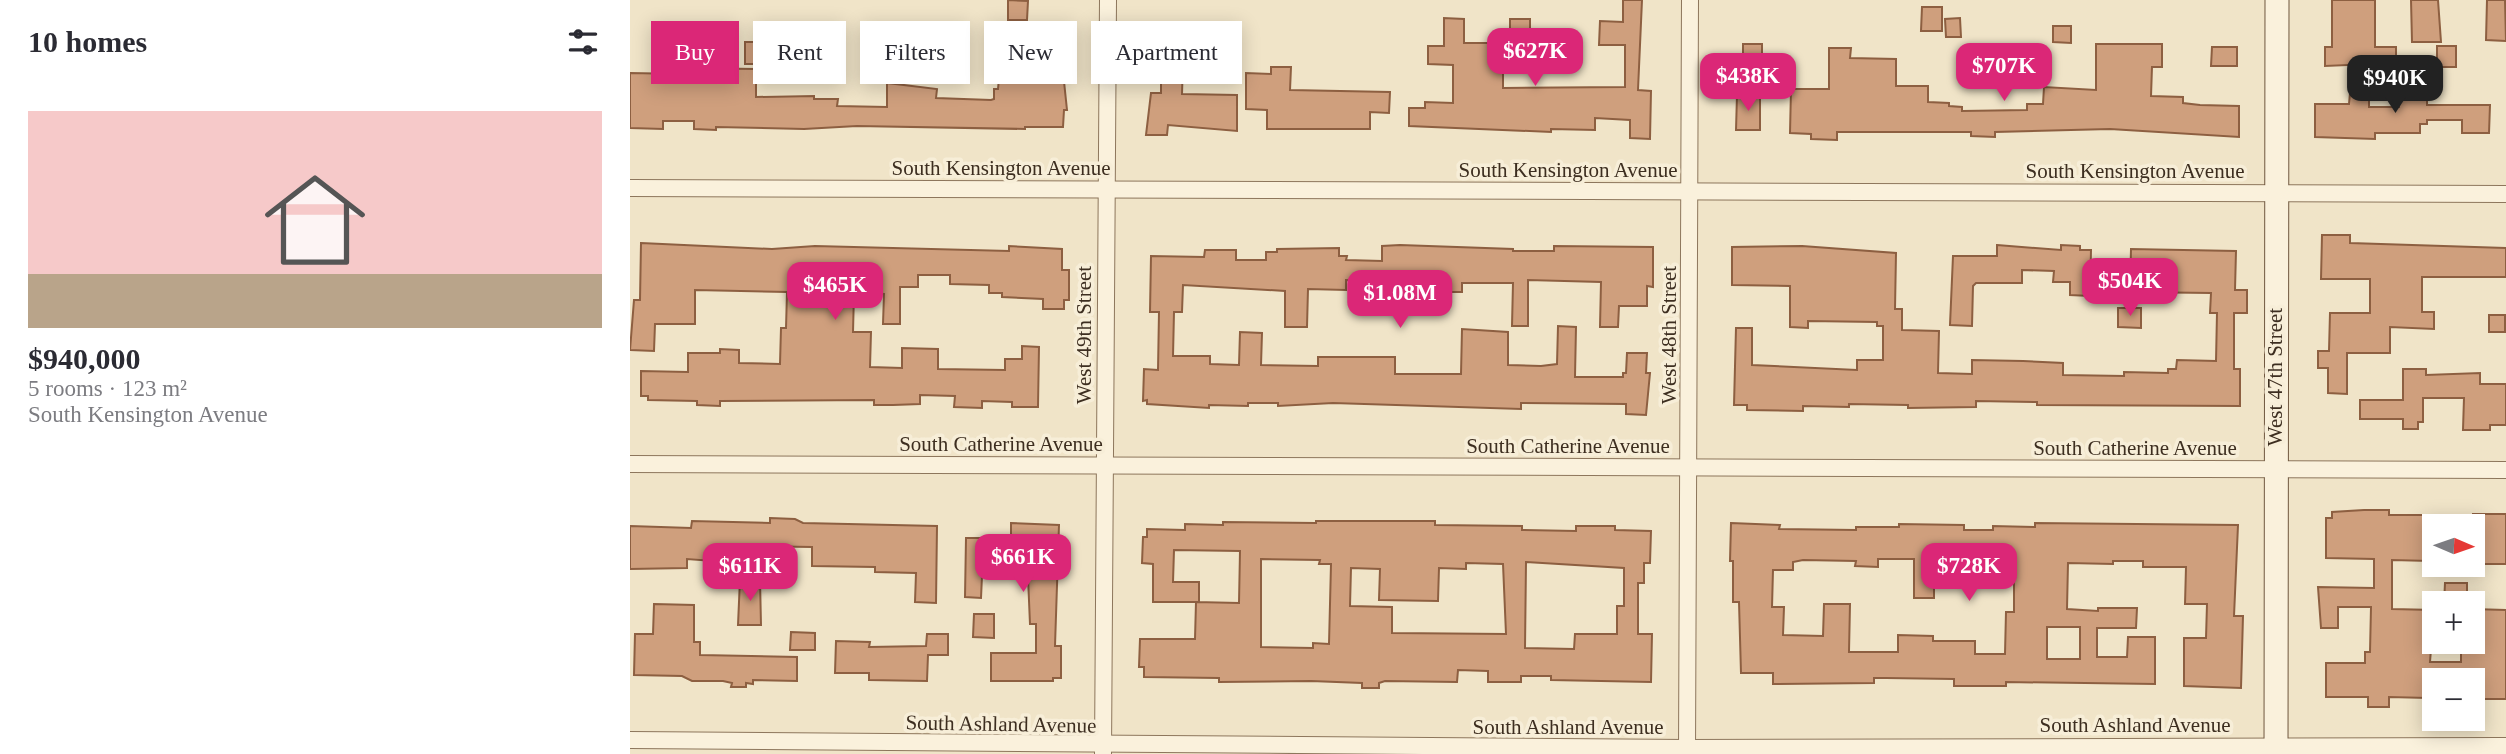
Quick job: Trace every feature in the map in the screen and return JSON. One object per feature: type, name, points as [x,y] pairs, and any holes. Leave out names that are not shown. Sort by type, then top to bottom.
[{"type":"main road","name":"West 47th Street","points":[[2276,749],[2277,0]]},
{"type":"street","name":"West 49th Street","points":[[1103,750],[1108,0]]},
{"type":"street","name":"West 48th Street","points":[[1687,751],[1690,0]]},
{"type":"street","name":"South Kensington Avenue","points":[[630,188],[2506,194]]},
{"type":"street","name":"South Catherine Avenue","points":[[630,464],[2506,470]]},
{"type":"street","name":"South Ashland Avenue","points":[[630,740],[1103,750],[1687,751],[2506,746]]},
{"type":"building","points":[[1008,0],[1028,1],[1027,20],[1008,20]]},
{"type":"building","points":[[1623,0],[1642,0],[1638,90],[1651,91],[1650,139],[1630,138],[1630,120],[1595,118],[1595,130],[1551,129],[1551,132],[1409,126],[1409,108],[1425,108],[1425,102],[1453,103],[1453,65],[1428,64],[1428,46],[1444,46],[1444,18],[1464,19],[1464,43],[1503,43],[1503,88],[1625,87],[1625,45],[1599,45],[1600,21],[1623,22]]},
{"type":"building","points":[[2332,0],[2375,0],[2375,47],[2396,47],[2396,71],[2371,70],[2371,64],[2325,66],[2325,47],[2332,47]]},
{"type":"building","points":[[2411,0],[2438,0],[2441,42],[2412,42]]},
{"type":"building","points":[[2487,0],[2505,0],[2506,41],[2486,40]]},
{"type":"building","points":[[1922,7],[1942,7],[1942,31],[1921,31]]},
{"type":"building","points":[[1960,18],[1961,37],[1946,37],[1945,19]]},
{"type":"building","points":[[1510,19],[1530,19],[1530,43],[1510,43]]},
{"type":"building","points":[[2053,26],[2071,26],[2071,43],[2053,42]]},
{"type":"building","points":[[745,42],[753,42],[753,64],[745,64]]},
{"type":"building","points":[[1743,44],[1762,44],[1762,64],[1743,63]]},
{"type":"building","points":[[2096,44],[2162,44],[2162,67],[2152,67],[2151,96],[2183,97],[2183,103],[2200,105],[2239,106],[2239,137],[2110,129],[1995,132],[1995,137],[1971,136],[1971,132],[1837,132],[1837,140],[1811,139],[1811,134],[1790,133],[1791,89],[1829,89],[1829,48],[1851,48],[1850,58],[1896,59],[1896,86],[1928,86],[1928,102],[1949,103],[1949,106],[1962,107],[1962,111],[2027,110],[2027,104],[2043,104],[2044,87],[2096,90]]},
{"type":"building","points":[[2437,46],[2456,46],[2456,67],[2437,67]]},
{"type":"building","points":[[2212,47],[2237,47],[2237,66],[2211,66]]},
{"type":"building","points":[[1271,67],[1291,67],[1290,90],[1390,92],[1389,113],[1370,112],[1370,129],[1267,129],[1267,110],[1246,109],[1246,73],[1271,74]]},
{"type":"building","points":[[739,69],[753,69],[756,97],[814,96],[814,99],[838,99],[837,106],[887,107],[887,84],[937,89],[936,98],[991,100],[994,99],[994,89],[998,89],[998,84],[1064,84],[1067,110],[1064,110],[1063,127],[1025,129],[857,126],[804,129],[716,127],[716,130],[694,129],[694,121],[663,121],[663,129],[630,128],[630,73],[651,73],[651,84],[739,84]]},
{"type":"building","points":[[2399,81],[2427,81],[2427,105],[2490,105],[2489,133],[2462,133],[2462,120],[2427,120],[2427,124],[2420,124],[2420,133],[2375,133],[2375,139],[2315,137],[2315,104],[2349,104],[2350,93],[2369,93],[2369,107],[2399,107]]},
{"type":"building","points":[[1161,84],[1182,84],[1182,94],[1237,95],[1237,131],[1168,125],[1167,135],[1146,135],[1151,93],[1161,93]]},
{"type":"building","points":[[1737,95],[1760,95],[1760,130],[1736,130]]},
{"type":"building","points":[[2322,235],[2350,235],[2350,243],[2506,248],[2506,277],[2422,277],[2422,312],[2434,312],[2434,329],[2390,327],[2390,353],[2347,353],[2347,394],[2328,393],[2328,368],[2318,368],[2318,351],[2329,351],[2330,313],[2370,313],[2370,279],[2321,279]]},
{"type":"building","points":[[641,243],[772,249],[815,246],[1009,251],[1009,246],[1062,249],[1062,270],[1069,270],[1069,300],[1064,300],[1064,309],[1043,309],[1043,299],[1002,297],[1002,293],[989,293],[989,285],[950,284],[950,275],[918,275],[918,287],[900,287],[900,324],[883,324],[884,294],[854,293],[853,332],[871,332],[870,367],[902,368],[902,348],[938,349],[938,369],[1005,370],[1005,359],[1022,359],[1022,346],[1039,347],[1038,407],[1012,407],[1012,402],[982,401],[982,408],[954,407],[955,396],[920,395],[920,404],[893,405],[874,405],[874,400],[720,401],[720,406],[697,405],[697,401],[648,400],[648,396],[641,396],[641,371],[688,372],[688,353],[720,353],[720,349],[739,350],[739,363],[780,364],[781,328],[786,328],[787,292],[695,290],[695,324],[655,324],[654,351],[630,350],[634,300],[640,300]]},
{"type":"building","points":[[1997,245],[2061,250],[2061,245],[2080,246],[2080,250],[2091,250],[2090,296],[2070,295],[2070,282],[2053,282],[2054,271],[2022,270],[2022,283],[1976,283],[1973,286],[1972,326],[1950,325],[1953,256],[1997,256]]},
{"type":"building","points":[[1382,246],[1513,251],[1554,251],[1554,246],[1653,247],[1653,287],[1647,286],[1647,306],[1619,306],[1618,327],[1600,327],[1601,282],[1528,280],[1528,326],[1512,326],[1513,283],[1462,283],[1462,292],[1445,292],[1413,290],[1413,281],[1400,280],[1400,276],[1368,276],[1368,281],[1346,280],[1346,290],[1308,289],[1307,327],[1285,327],[1285,291],[1183,285],[1182,312],[1174,312],[1173,356],[1210,356],[1210,364],[1239,365],[1240,332],[1262,333],[1261,365],[1318,366],[1318,357],[1395,357],[1395,374],[1461,374],[1462,329],[1508,332],[1508,365],[1541,366],[1557,364],[1558,326],[1576,327],[1575,377],[1623,377],[1623,373],[1626,373],[1627,353],[1647,353],[1646,373],[1650,373],[1646,415],[1626,414],[1626,404],[1521,403],[1521,409],[1333,403],[1278,406],[1278,403],[1248,403],[1248,406],[1209,405],[1209,408],[1147,404],[1147,400],[1143,401],[1144,369],[1158,370],[1159,312],[1150,312],[1151,256],[1204,257],[1205,250],[1236,250],[1236,260],[1266,260],[1266,252],[1277,252],[1277,249],[1339,248],[1339,256],[1347,256],[1346,260],[1382,261]]},
{"type":"building","points":[[1802,246],[1896,253],[1895,309],[1902,309],[1902,330],[1939,331],[1938,373],[1972,374],[1972,360],[2063,363],[2063,375],[2124,376],[2124,372],[2168,373],[2168,369],[2176,369],[2177,360],[2216,361],[2217,313],[2210,313],[2211,293],[2130,292],[2131,249],[2236,251],[2235,290],[2247,290],[2247,313],[2234,313],[2234,369],[2240,369],[2240,406],[2037,405],[2037,402],[1976,401],[1976,407],[1908,408],[1908,405],[1849,404],[1849,407],[1803,406],[1803,411],[1747,410],[1747,405],[1734,405],[1736,328],[1752,328],[1752,365],[1857,370],[1857,360],[1883,360],[1883,326],[1877,326],[1877,322],[1808,321],[1808,328],[1790,327],[1790,286],[1732,285],[1732,247]]},
{"type":"building","points":[[2118,308],[2141,308],[2141,328],[2118,327]]},
{"type":"building","points":[[2489,315],[2505,315],[2505,332],[2489,332]]},
{"type":"building","points":[[2403,369],[2426,369],[2426,375],[2480,373],[2480,384],[2506,384],[2506,425],[2490,425],[2490,430],[2463,430],[2464,398],[2423,398],[2423,422],[2418,422],[2418,429],[2403,429],[2403,419],[2360,419],[2360,400],[2403,400]]},
{"type":"building","points":[[2389,510],[2389,515],[2422,515],[2422,561],[2392,560],[2392,609],[2422,610],[2422,654],[2431,654],[2430,662],[2461,662],[2461,654],[2485,654],[2485,609],[2506,610],[2506,699],[2485,699],[2485,668],[2422,668],[2422,698],[2389,697],[2389,707],[2368,707],[2368,697],[2326,697],[2326,663],[2365,663],[2365,652],[2370,652],[2371,607],[2338,607],[2338,628],[2321,628],[2318,587],[2374,588],[2374,559],[2326,558],[2326,518],[2332,518],[2332,512]]},
{"type":"building","points":[[2485,514],[2506,514],[2506,564],[2485,564]]},
{"type":"building","points":[[770,518],[795,519],[803,523],[937,526],[936,603],[915,602],[916,573],[875,572],[875,567],[812,566],[812,547],[754,546],[753,564],[687,559],[687,568],[630,569],[630,526],[691,528],[692,521],[770,523]]},
{"type":"building","points":[[1435,521],[1435,525],[1522,526],[1522,530],[1576,531],[1576,526],[1615,526],[1615,530],[1651,531],[1650,563],[1644,563],[1644,583],[1638,583],[1638,634],[1652,634],[1651,682],[1551,680],[1551,676],[1521,676],[1521,682],[1488,682],[1488,671],[1458,670],[1457,682],[1385,681],[1379,683],[1379,688],[1362,688],[1362,683],[1219,682],[1219,678],[1144,677],[1144,667],[1139,667],[1140,639],[1195,639],[1196,602],[1153,602],[1153,564],[1142,563],[1143,537],[1147,537],[1147,529],[1185,530],[1185,524],[1223,525],[1223,522]],"holes":[[[1174,550],[1240,551],[1239,603],[1196,602],[1199,602],[1199,582],[1173,582]],[[1261,559],[1320,560],[1319,564],[1331,564],[1329,644],[1313,643],[1313,648],[1261,647]],[[1526,562],[1624,568],[1624,606],[1617,606],[1617,634],[1575,634],[1574,649],[1525,648]],[[1466,563],[1503,564],[1506,634],[1392,633],[1392,607],[1350,606],[1351,568],[1380,569],[1379,600],[1438,601],[1439,568],[1466,569]]]},
{"type":"building","points":[[1011,523],[1059,525],[1055,646],[1061,646],[1061,678],[1053,678],[1053,681],[991,681],[991,653],[1036,653],[1036,624],[1030,624],[1028,577],[982,576],[981,598],[965,597],[966,538],[1011,538]]},
{"type":"building","points":[[1731,523],[1780,525],[1779,529],[1856,530],[1856,527],[1899,527],[1899,524],[1964,525],[1964,530],[1993,530],[1993,526],[2035,527],[2035,523],[2238,525],[2234,616],[2243,616],[2241,688],[2184,686],[2184,638],[2206,638],[2207,604],[2185,604],[2186,567],[2143,567],[2143,561],[2113,561],[2113,564],[2068,563],[2067,609],[2098,611],[2098,608],[2137,608],[2136,628],[2097,628],[2097,657],[2127,657],[2128,637],[2155,637],[2155,684],[2006,682],[2006,686],[1954,686],[1954,679],[1874,678],[1874,683],[1773,684],[1773,673],[1741,673],[1739,602],[1733,602],[1733,561],[1730,561]],"holes":[[[1878,559],[1914,559],[1914,598],[1934,598],[1934,574],[1956,574],[1956,559],[1993,560],[1992,581],[2014,581],[2014,612],[2006,612],[2005,654],[1975,654],[1975,641],[1933,641],[1933,636],[1898,635],[1898,652],[1849,652],[1850,604],[1824,604],[1823,636],[1783,635],[1784,607],[1772,607],[1773,570],[1793,570],[1793,562],[1803,560],[1856,561],[1855,566],[1878,567]],[[2047,627],[2080,627],[2080,659],[2047,659]]]},
{"type":"building","points":[[740,579],[760,580],[761,625],[738,625]]},
{"type":"building","points":[[2445,583],[2467,583],[2467,591],[2445,591]]},
{"type":"building","points":[[654,604],[694,605],[694,642],[700,642],[700,655],[797,657],[797,681],[753,680],[753,684],[746,683],[746,687],[731,687],[732,683],[723,681],[692,681],[682,676],[634,675],[635,634],[653,634]]},
{"type":"building","points":[[974,614],[994,614],[994,638],[973,637]]},
{"type":"building","points":[[791,632],[815,633],[815,650],[790,650]]},
{"type":"building","points":[[927,634],[948,634],[948,655],[928,655],[927,681],[869,680],[869,673],[835,673],[836,641],[870,642],[869,647],[926,646]]}]
